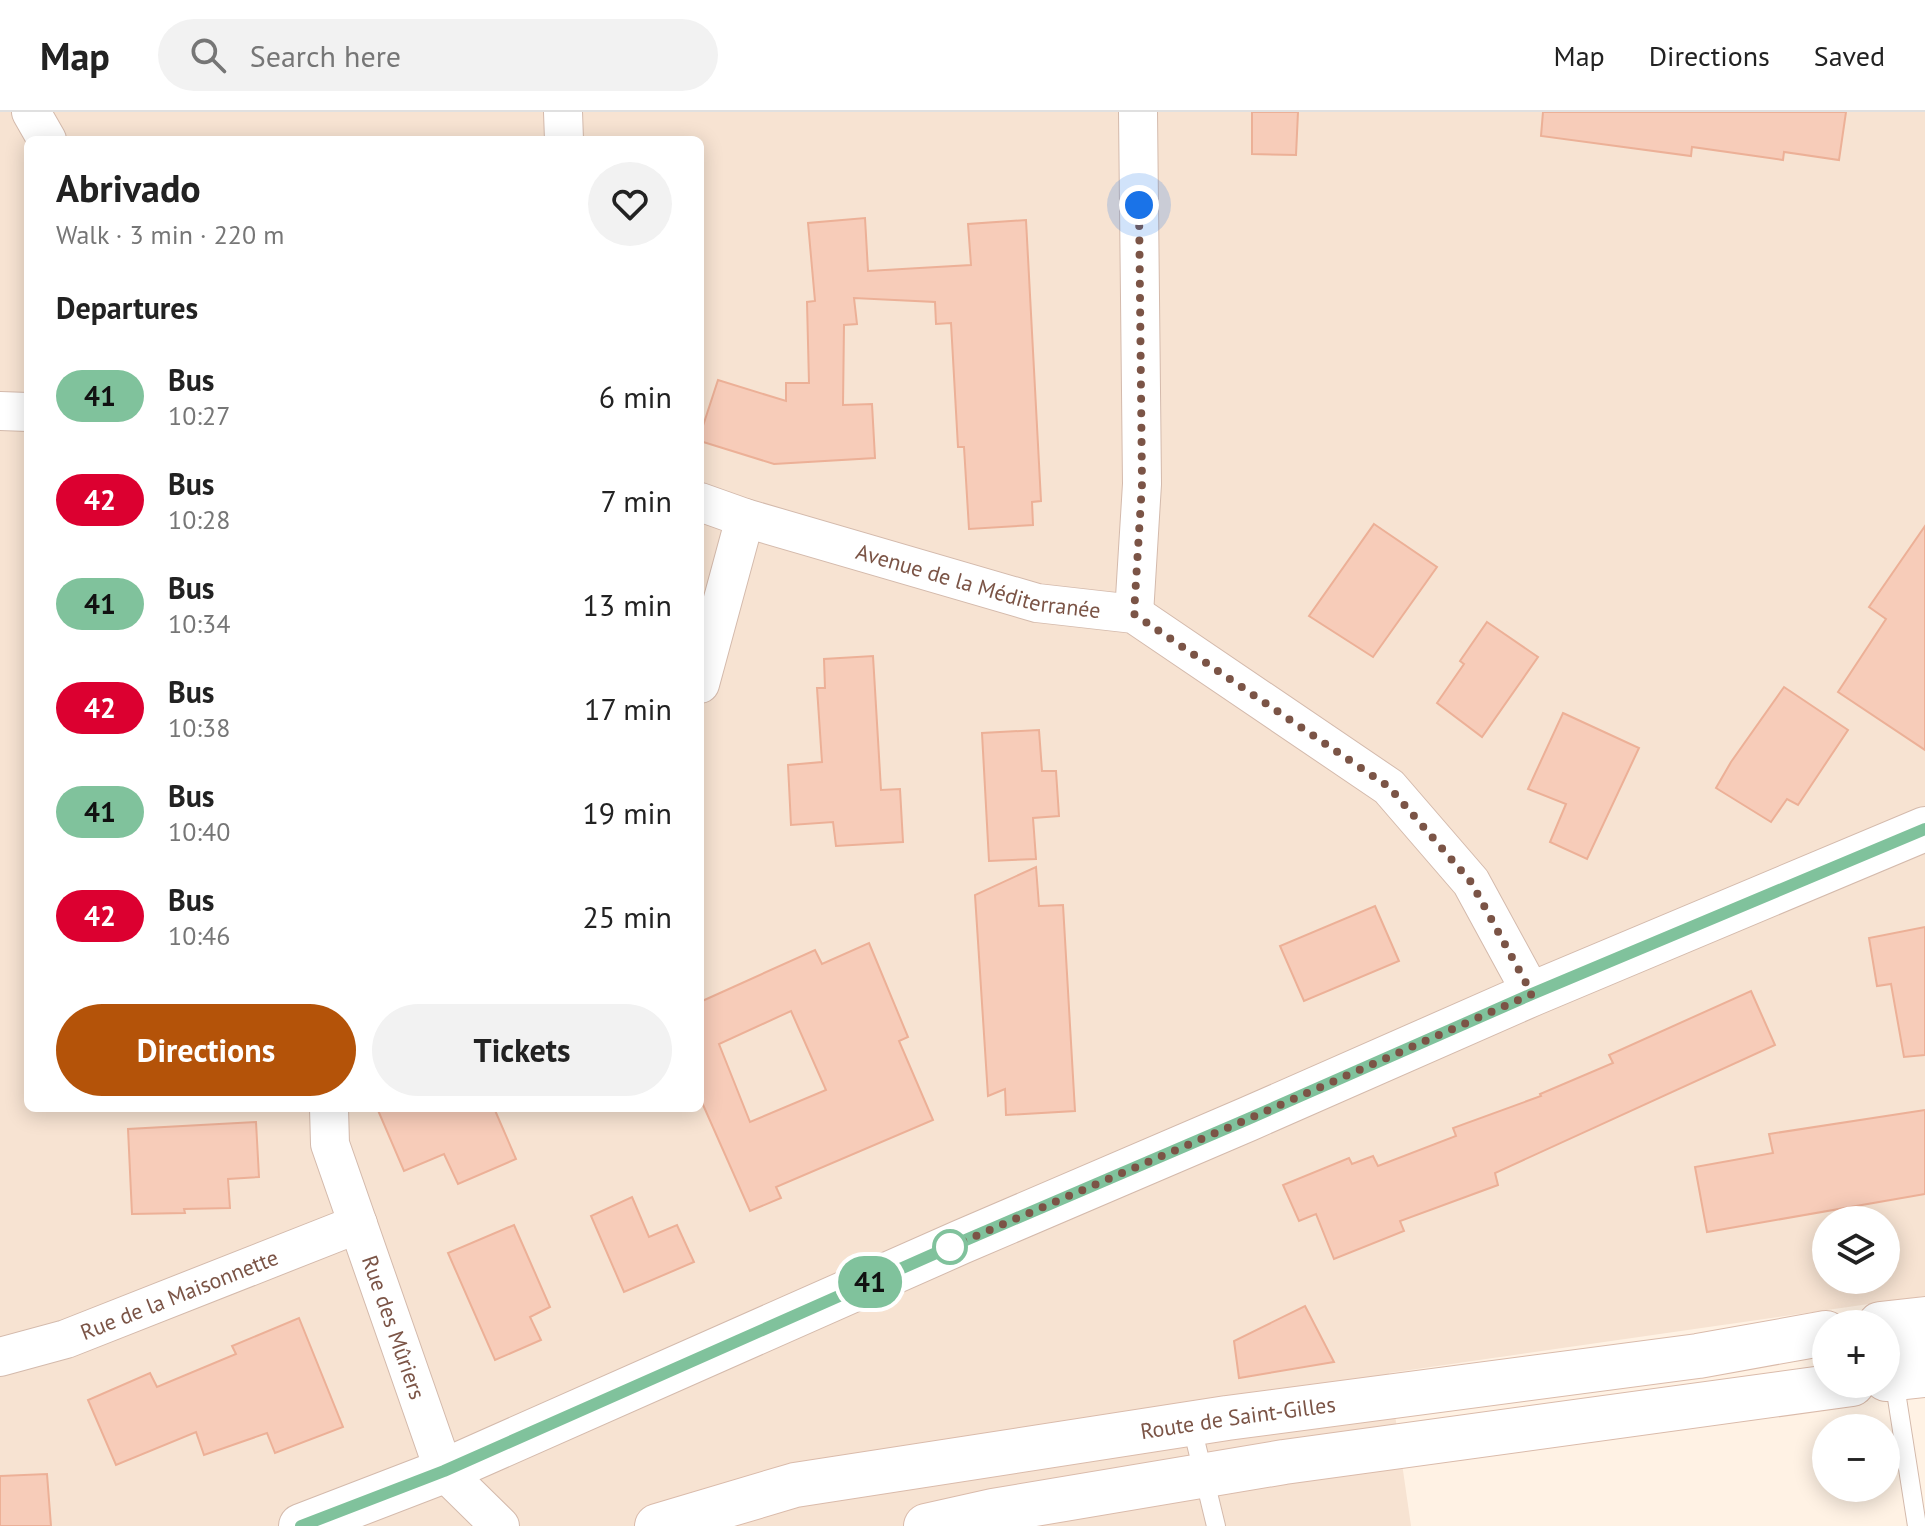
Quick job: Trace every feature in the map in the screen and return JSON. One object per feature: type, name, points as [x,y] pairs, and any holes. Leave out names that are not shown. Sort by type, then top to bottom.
[{"type":"main road","points":[[301,1526],[444,1471],[1532,994],[1925,829]]},
{"type":"main road","points":[[1900,1341],[1925,1319]]},
{"type":"main road","name":"Route de Saint-Gilles","points":[[657,1526],[795,1485],[1191,1423],[1698,1356],[1812,1336]]},
{"type":"main road","points":[[926,1526],[993,1511],[1300,1459],[1812,1366]]},
{"type":"street","points":[[31,112],[45,136]]},
{"type":"street","points":[[563,112],[564,136]]},
{"type":"street","points":[[1134,614],[1142,484],[1138,112]]},
{"type":"street","points":[[0,411],[24,412]]},
{"type":"street","name":"Avenue de la Méditerranée","points":[[704,503],[1037,603],[1134,614],[1389,787],[1471,882],[1532,994]]},
{"type":"street","points":[[704,669],[745,518]]},
{"type":"street","name":"Rue des Mûriers","points":[[329,1112],[330,1144],[444,1471],[500,1526]]},
{"type":"street","name":"Rue de la Maisonnette","points":[[0,1357],[66,1339],[358,1224]]},
{"type":"lane","points":[[1900,1350],[1925,1347]]},
{"type":"lane","points":[[1895,1398],[1917,1526]]},
{"type":"lane","points":[[1191,1423],[1216,1526]]},
{"type":"shaded area","points":[[0,112],[1925,112],[1925,1296],[1389,1373],[1411,1526],[0,1526]]},
{"type":"building","points":[[1252,112],[1298,112],[1296,155],[1252,154]]},
{"type":"building","points":[[1543,112],[1846,112],[1839,160],[1784,152],[1783,160],[1692,147],[1691,156],[1541,136]]},
{"type":"building","points":[[865,218],[868,271],[971,265],[968,224],[1026,220],[1041,501],[1032,502],[1033,525],[969,529],[964,447],[958,447],[951,323],[936,324],[935,302],[854,298],[857,324],[844,325],[843,405],[872,404],[875,458],[774,464],[704,442],[704,423],[718,380],[786,401],[786,383],[809,383],[807,302],[815,301],[808,223]]},
{"type":"building","points":[[1374,524],[1437,567],[1373,657],[1309,616]]},
{"type":"building","points":[[1925,526],[1925,750],[1838,692],[1886,619],[1869,607]]},
{"type":"building","points":[[1487,622],[1538,657],[1482,737],[1437,703],[1464,664],[1460,661]]},
{"type":"building","points":[[873,656],[881,790],[900,789],[903,842],[836,846],[833,822],[791,825],[788,765],[822,762],[817,688],[825,688],[824,659]]},
{"type":"building","points":[[1784,687],[1848,730],[1798,805],[1787,799],[1771,822],[1716,788]]},
{"type":"building","points":[[1563,713],[1639,748],[1587,859],[1550,842],[1566,804],[1528,789]]},
{"type":"building","points":[[1039,730],[1042,771],[1056,771],[1059,816],[1033,818],[1036,859],[989,861],[982,733]]},
{"type":"building","points":[[1036,867],[1039,906],[1063,905],[1075,1111],[1006,1115],[1005,1089],[988,1096],[975,895]]},
{"type":"building","points":[[1375,906],[1399,961],[1304,1001],[1280,946]]},
{"type":"building","points":[[1925,927],[1925,1055],[1904,1057],[1891,984],[1877,986],[1869,938]]},
{"type":"building","points":[[869,943],[908,1037],[899,1041],[933,1120],[776,1187],[781,1198],[750,1211],[704,1107],[704,1000],[815,950],[822,964]],"holes":[[[791,1011],[826,1090],[750,1122],[719,1044]]]},
{"type":"building","points":[[1751,991],[1775,1045],[1495,1173],[1498,1185],[1400,1221],[1404,1231],[1334,1259],[1316,1214],[1299,1221],[1283,1185],[1349,1158],[1352,1164],[1373,1156],[1378,1166],[1456,1136],[1453,1128],[1541,1096],[1613,1063],[1609,1055]]},
{"type":"building","points":[[1925,1110],[1925,1194],[1856,1206],[1812,1206],[1812,1214],[1707,1232],[1695,1167],[1773,1153],[1769,1134]]},
{"type":"building","points":[[379,1112],[496,1112],[516,1159],[458,1184],[444,1154],[404,1171]]},
{"type":"building","points":[[256,1122],[259,1177],[228,1179],[230,1208],[132,1214],[128,1129]]},
{"type":"building","points":[[632,1197],[649,1237],[677,1225],[694,1262],[624,1292],[591,1216]]},
{"type":"building","points":[[514,1225],[550,1307],[530,1317],[541,1340],[495,1360],[448,1253]]},
{"type":"building","points":[[1305,1306],[1334,1362],[1239,1378],[1234,1341]]},
{"type":"building","points":[[299,1318],[343,1427],[275,1453],[267,1433],[204,1455],[196,1432],[116,1465],[88,1400],[150,1373],[157,1387],[236,1354],[232,1346]]},
{"type":"building","points":[[47,1474],[51,1526],[0,1526],[0,1476]]},
{"type":"bus line","name":"41","points":[[301,1526],[444,1471],[1532,994],[1925,829]]},
{"type":"route","points":[[950,1247],[1532,994],[1471,882],[1389,787],[1134,614],[1142,484],[1139,205]]}]
